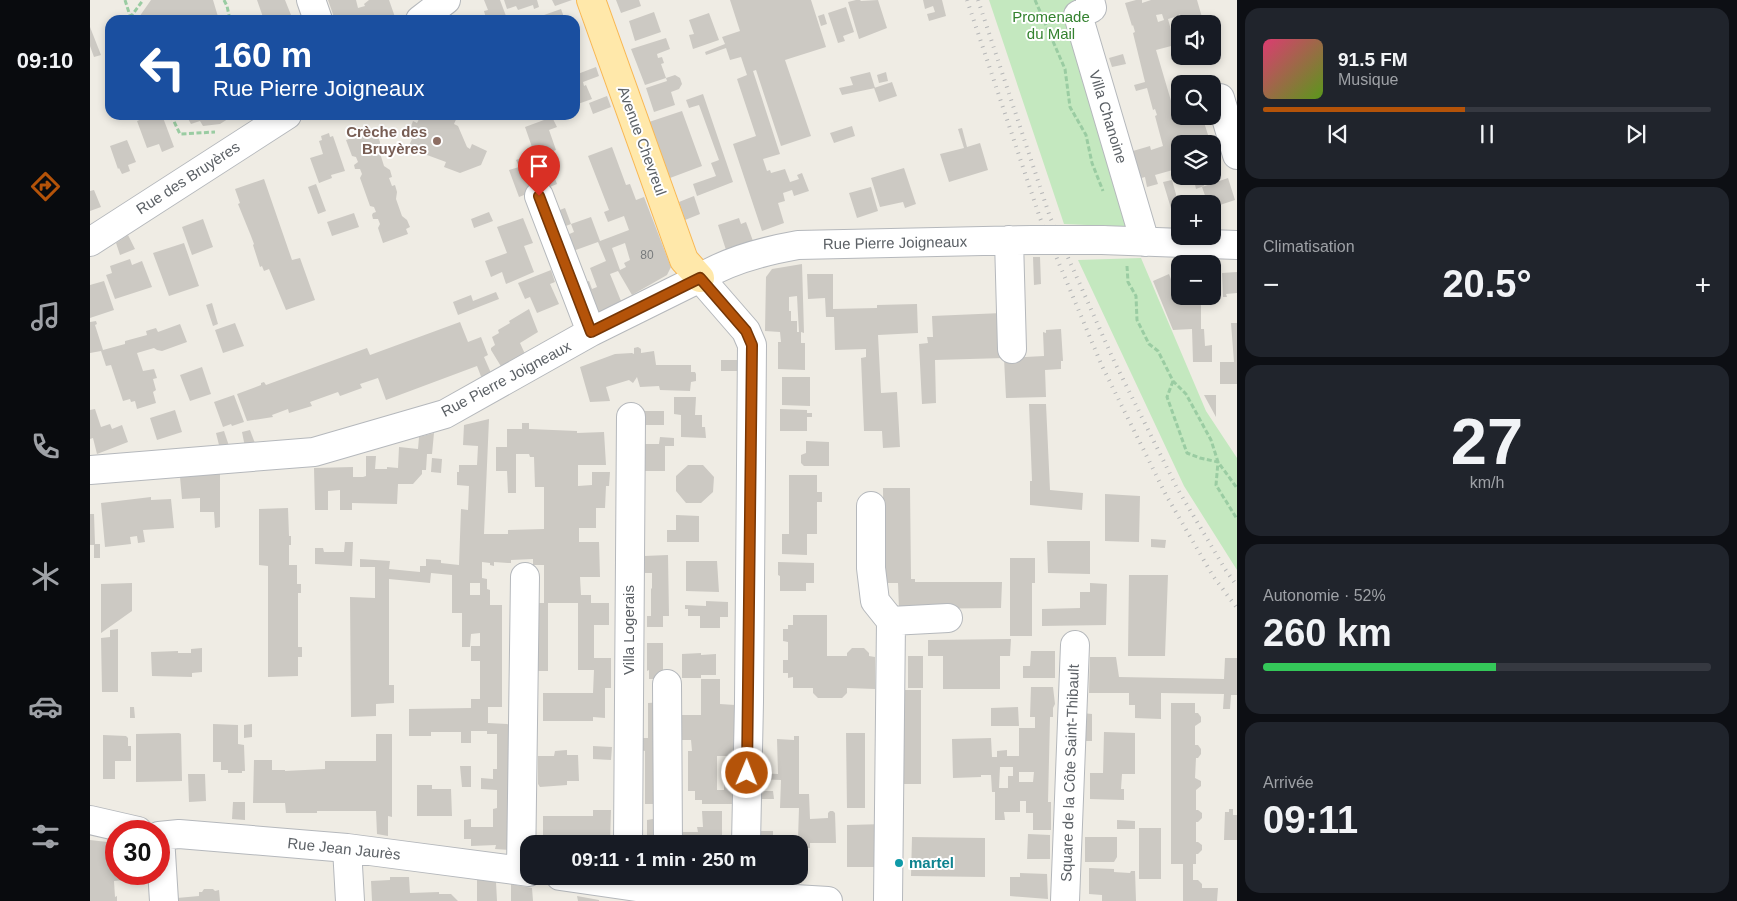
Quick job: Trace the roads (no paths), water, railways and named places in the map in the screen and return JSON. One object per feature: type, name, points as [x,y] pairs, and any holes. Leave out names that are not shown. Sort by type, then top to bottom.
[{"type":"main road","name":"Avenue Chevreul","points":[[591,0],[684,260],[700,278]]},
{"type":"street","points":[[311,0],[316,15]]},
{"type":"street","points":[[426,15],[446,0]]},
{"type":"street","name":"Villa Chanoine","points":[[1090,0],[1092,8],[1078,15],[1145,242]]},
{"type":"street","points":[[1221,101],[1237,155]]},
{"type":"street","name":"Rue des Bruyères","points":[[90,242],[279,120]]},
{"type":"street","points":[[539,196],[591,332]]},
{"type":"street","points":[[1012,350],[1021,240]]},
{"type":"street","name":"Rue Pierre Joigneaux","points":[[90,470],[314,452],[445,414],[591,332],[700,278],[714,269],[768,250],[798,245],[1021,240],[1102,240],[1237,245]]},
{"type":"street","points":[[700,278],[746,331],[752,345],[746,835]]},
{"type":"street","name":"Villa Logerais","points":[[628,835],[631,416]]},
{"type":"street","points":[[871,506],[870,568],[876,601],[891,621],[888,901]]},
{"type":"street","points":[[525,577],[525,835]]},
{"type":"street","points":[[891,621],[948,618]]},
{"type":"street","name":"Square de la Côte Saint-Thibault","points":[[1065,901],[1075,645]]},
{"type":"street","points":[[667,684],[668,835]]},
{"type":"street","name":"Rue Jean Jaurès","points":[[90,820],[105,824]]},
{"type":"street","name":"Rue Jean Jaurès","points":[[170,834],[347,848],[520,870]]},
{"type":"street","points":[[347,848],[350,901]]},
{"type":"street","points":[[161,885],[164,901]]},
{"type":"street","points":[[671,885],[714,900],[742,888],[761,897],[828,901]]},
{"type":"railway","points":[[967,0],[1040,218],[1102,366],[1166,495],[1213,576],[1237,608]]},
{"type":"railway","points":[[978,0],[1050,217],[1114,361],[1177,488],[1237,586]]},
{"type":"place","name":"Crèche des Bruyères","points":[[437,141]]},
{"type":"place","name":"martel","points":[[899,863]]},
{"type":"park label","name":"Promenade du Mail","points":[[1051,26]]}]
